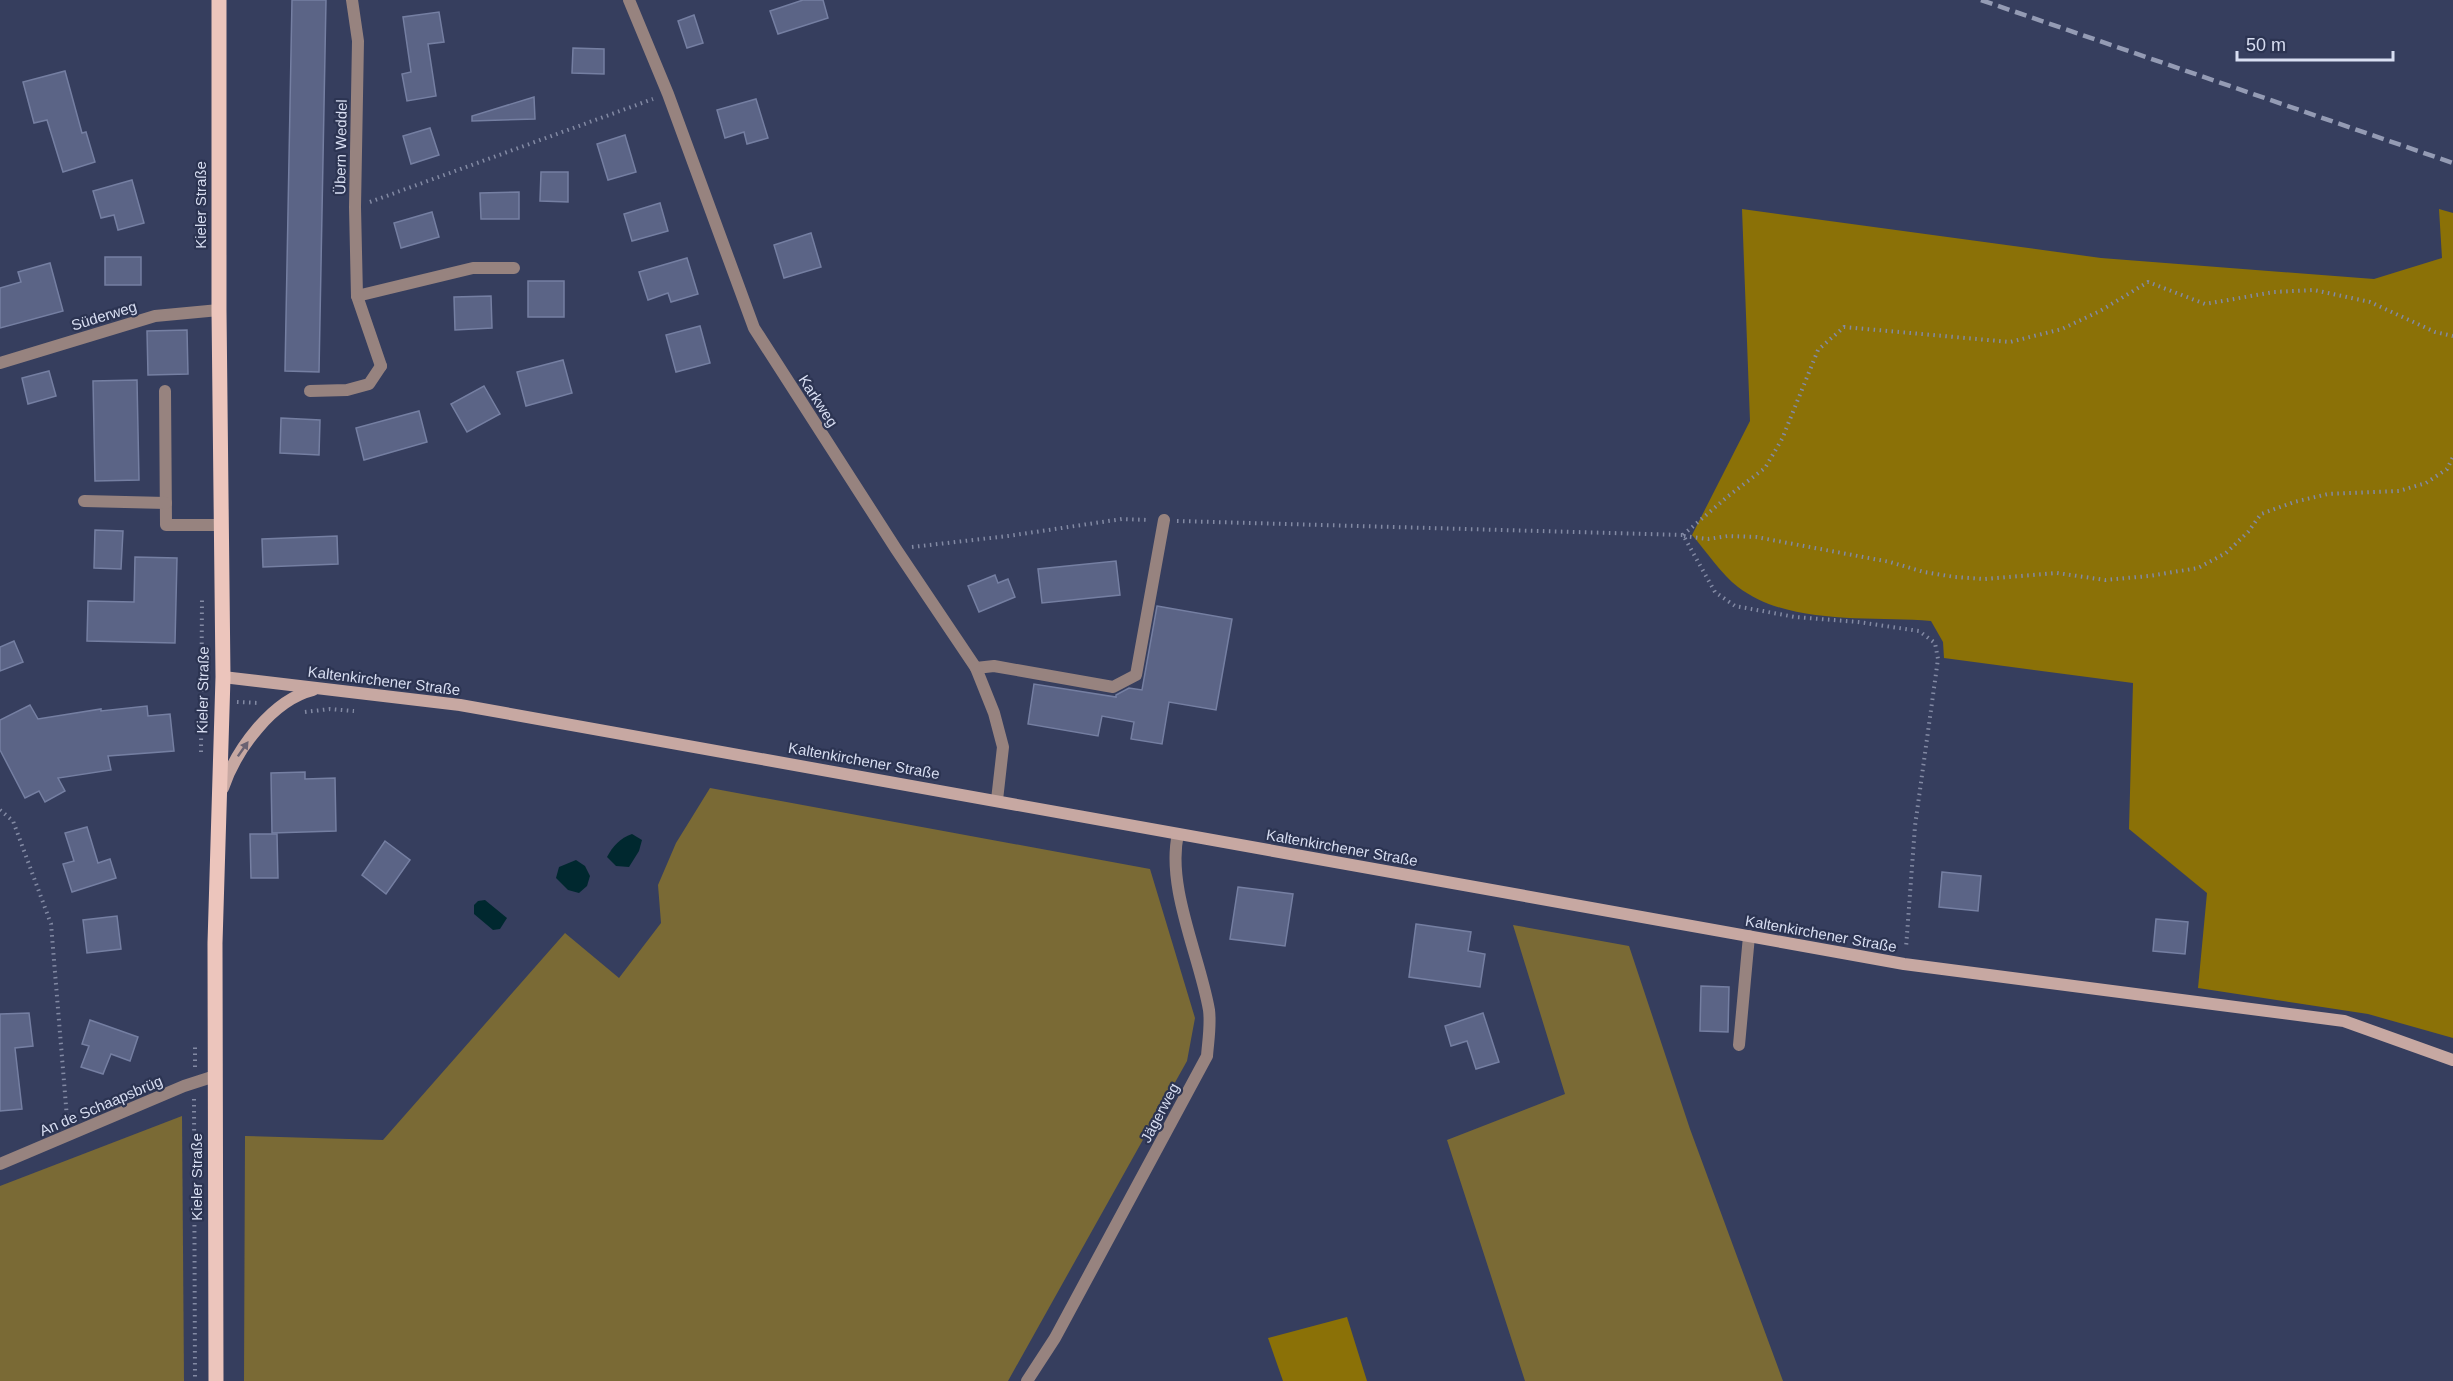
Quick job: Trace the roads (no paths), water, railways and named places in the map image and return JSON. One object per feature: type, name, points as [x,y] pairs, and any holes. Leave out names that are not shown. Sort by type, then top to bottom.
[{"type":"main road","name":"Kieler Straße","points":[[216,1381],[215,1076],[218,802],[223,677],[219,310],[219,0]]},
{"type":"main road","name":"Kaltenkirchener Straße","points":[[223,677],[460,705],[1904,964],[2344,1021],[2453,1060]]},
{"type":"main road","points":[[218,802],[230,767],[265,720],[301,693],[320,688]]},
{"type":"street","name":"Übern Weddel","points":[[310,391],[347,390],[369,384],[381,366],[357,296],[355,207],[358,41],[351,0]]},
{"type":"street","name":"Karkweg","points":[[629,0],[668,94],[754,328],[896,549],[976,668],[994,713],[1003,747],[997,800]]},
{"type":"street","points":[[357,296],[473,268],[514,268]]},
{"type":"street","name":"Süderweg","points":[[0,363],[154,316],[219,310]]},
{"type":"street","points":[[165,391],[166,525],[221,525]]},
{"type":"street","points":[[84,501],[166,503]]},
{"type":"street","points":[[976,668],[994,666],[1113,687],[1136,675],[1164,520]]},
{"type":"street","name":"Jägerweg","points":[[1027,1381],[1054,1338],[1207,1056],[1209,1012],[1178,885],[1175,849],[1179,834]]},
{"type":"street","points":[[1739,1045],[1749,936]]},
{"type":"street","name":"An de Schaapsbrüg","points":[[0,1164],[194,1082],[215,1076]]},
{"type":"railway","points":[[1981,0],[2453,163]]}]
